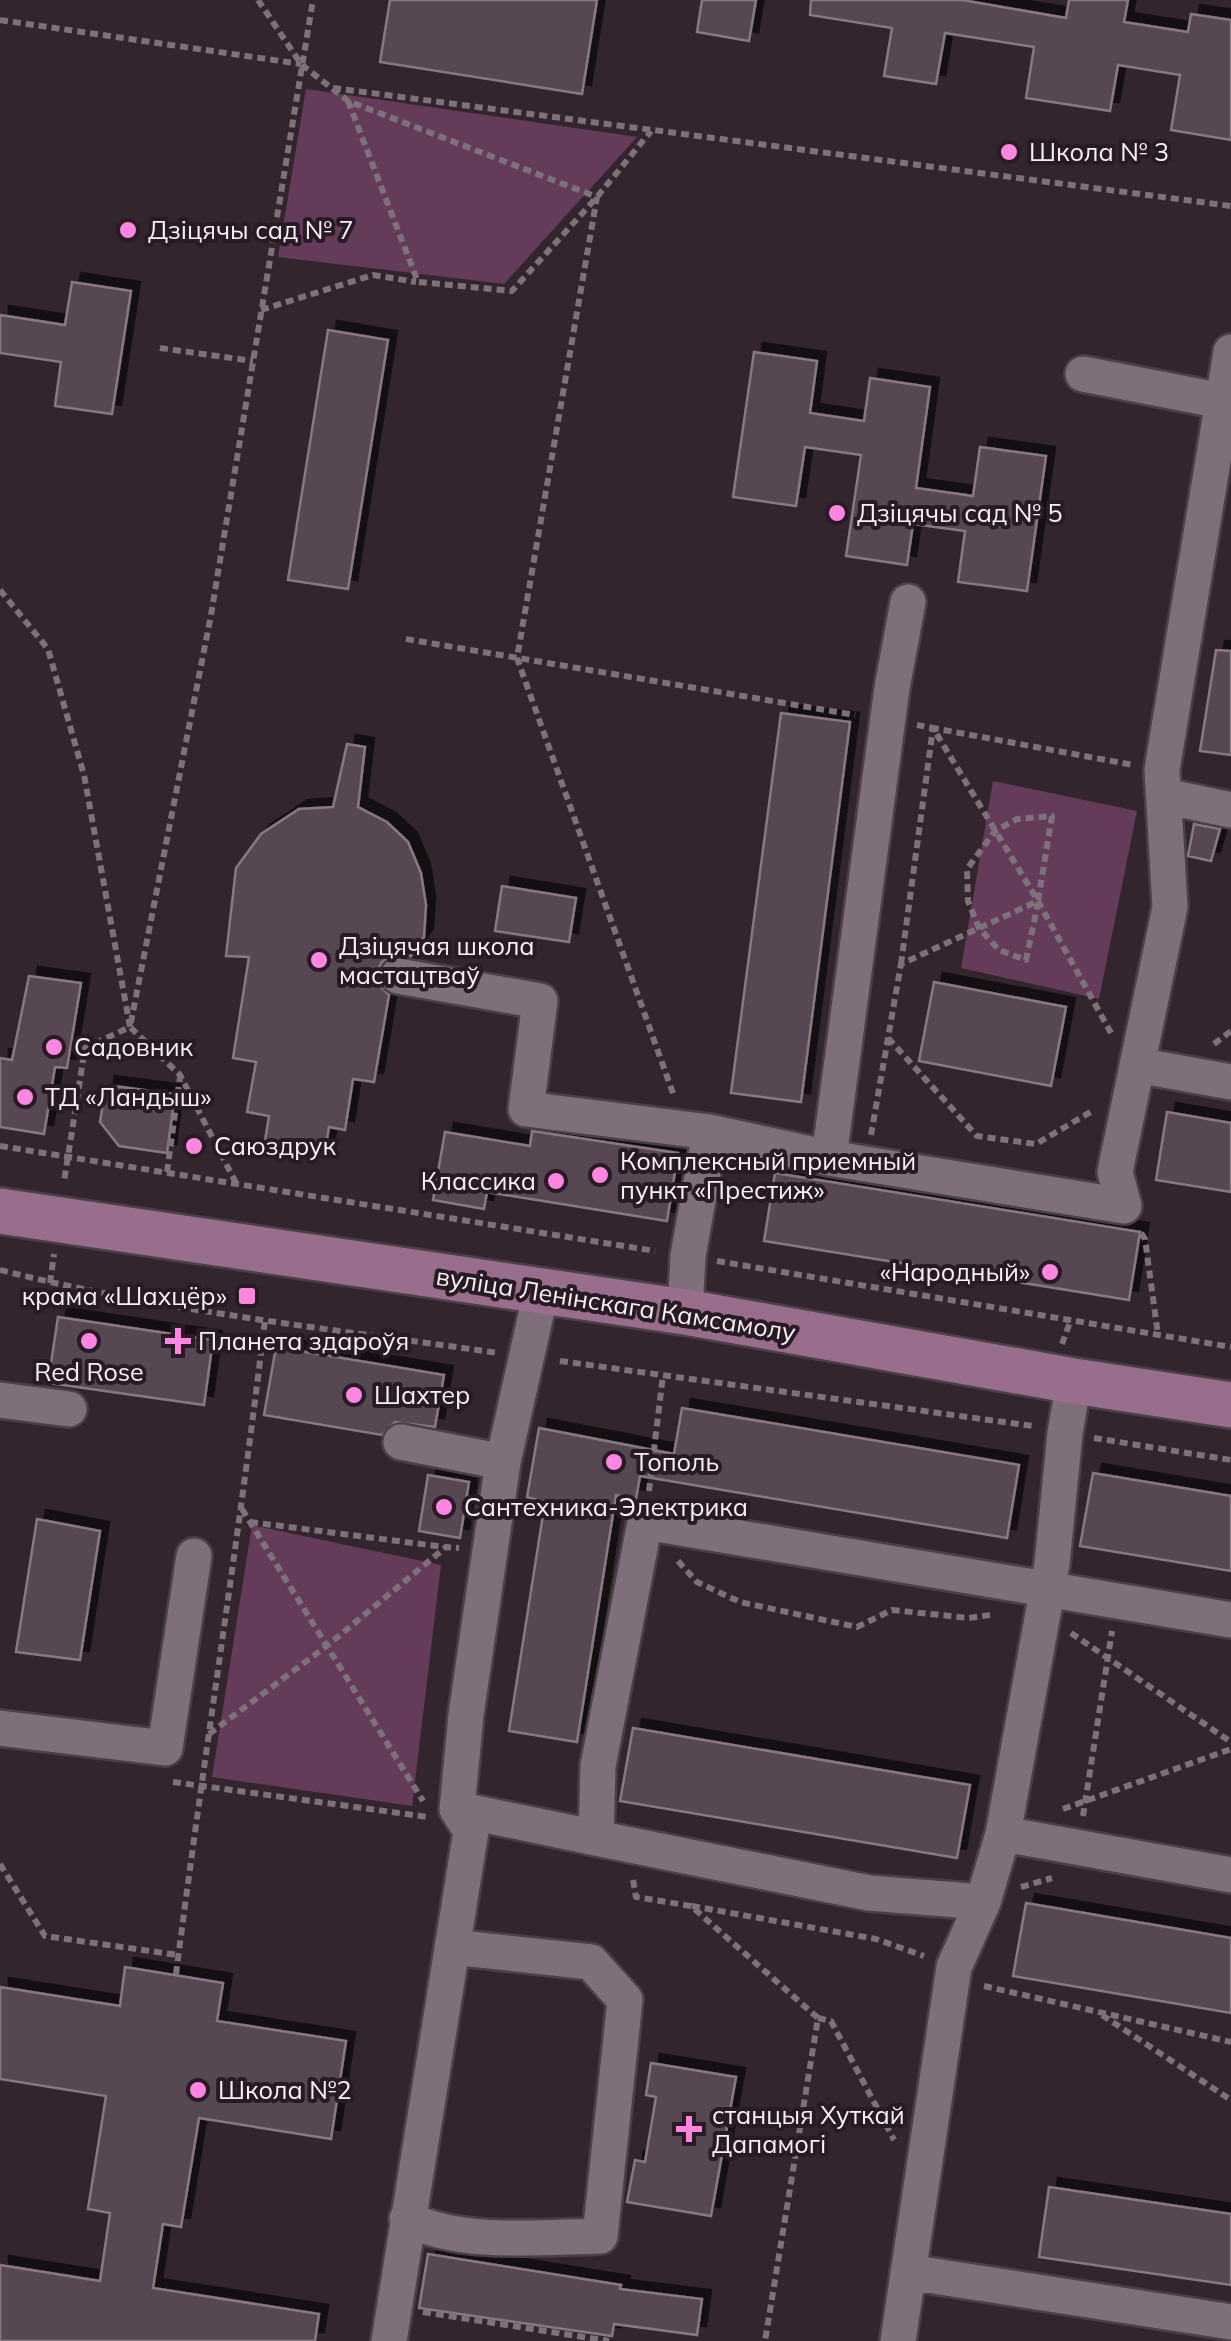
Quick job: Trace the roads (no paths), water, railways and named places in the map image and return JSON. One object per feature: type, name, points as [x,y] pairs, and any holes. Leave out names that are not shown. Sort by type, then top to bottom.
[{"type":"main road","name":"вуліца Ленінскага Камсамолу","points":[[0,1211],[686,1312],[1231,1405]]},
{"type":"lane","points":[[398,976],[540,1001],[526,1109],[698,1131],[829,1158],[1124,1206],[1115,1172],[1128,1057],[1170,907],[1163,783],[1231,352]]},
{"type":"lane","points":[[1083,374],[1222,401]]},
{"type":"lane","points":[[829,1158],[888,721],[908,602]]},
{"type":"lane","points":[[1163,783],[1231,810]]},
{"type":"lane","points":[[1128,1057],[1231,1082]]},
{"type":"lane","points":[[686,1312],[698,1131]]},
{"type":"lane","points":[[392,2324],[470,1831],[457,1809],[466,1715],[503,1462],[542,1292]]},
{"type":"lane","points":[[898,2341],[954,1968],[1018,1836],[1045,1592],[1052,1564],[1074,1381]]},
{"type":"lane","points":[[0,1400],[69,1409]]},
{"type":"lane","points":[[401,1442],[503,1462]]},
{"type":"lane","points":[[596,1838],[598,1766],[645,1522],[1045,1592],[1231,1620]]},
{"type":"lane","points":[[0,1728],[165,1748],[194,1556]]},
{"type":"lane","points":[[457,1809],[869,1892],[983,1902]]},
{"type":"lane","points":[[1018,1836],[1231,1874]]},
{"type":"lane","points":[[407,2219],[431,2230],[512,2238],[600,2236],[625,2000],[591,1962],[452,1947]]},
{"type":"lane","points":[[908,2272],[1231,2322]]},
{"type":"place","name":"Школа № 3","points":[[1009,152]]},
{"type":"place","name":"Дзіцячы сад № 7","points":[[128,230]]},
{"type":"place","name":"Дзіцячы сад № 5","points":[[837,513]]},
{"type":"place","name":"Дзіцячая школа мастацтваў","points":[[319,960]]},
{"type":"place","name":"Садовник","points":[[54,1047]]},
{"type":"place","name":"ТД «Ландыш»","points":[[25,1097]]},
{"type":"place","name":"Саюздрук","points":[[194,1146]]},
{"type":"place","name":"Комплексный приемный пункт «Престиж»","points":[[600,1175]]},
{"type":"place","name":"Классика","points":[[556,1181]]},
{"type":"place","name":"«Народный»","points":[[1050,1272]]},
{"type":"place","name":"крама «Шахцёр»","points":[[247,1296]]},
{"type":"place","name":"Red Rose","points":[[89,1341]]},
{"type":"place","name":"Планета здароўя","points":[[178,1341]]},
{"type":"place","name":"Шахтер","points":[[354,1395]]},
{"type":"place","name":"Тополь","points":[[614,1462]]},
{"type":"place","name":"Сантехника-Электрика","points":[[444,1507]]},
{"type":"place","name":"Школа №2","points":[[198,2090]]},
{"type":"place","name":"станцыя Хуткай Дапамогі","points":[[689,2129]]}]
